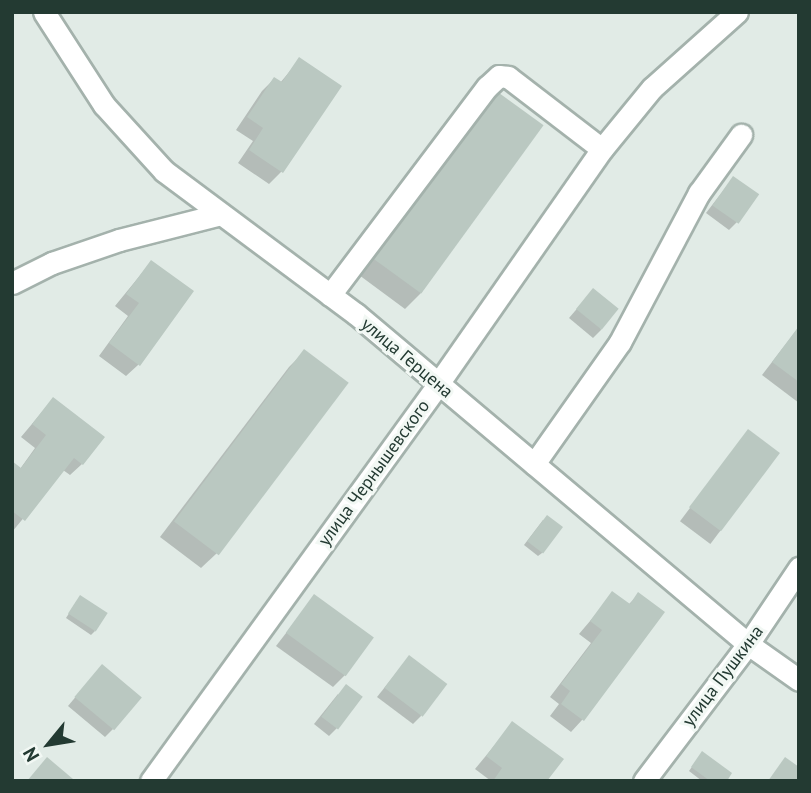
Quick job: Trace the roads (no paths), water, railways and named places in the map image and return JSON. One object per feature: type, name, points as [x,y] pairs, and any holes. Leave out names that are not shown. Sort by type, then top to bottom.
[{"type":"street","name":"улица Герцена","points":[[44,12],[104,105],[164,171],[330,295],[748,644],[799,680]]},
{"type":"street","name":"улица Чернышевского","points":[[151,781],[438,384],[602,149],[652,88],[737,12]]},
{"type":"street","points":[[330,295],[487,87],[499,76],[508,77],[602,149]]},
{"type":"street","points":[[534,464],[620,342],[699,193],[741,135]]},
{"type":"street","points":[[12,284],[52,263],[119,240],[221,214]]},
{"type":"street","name":"улица Пушкина","points":[[644,781],[748,644],[799,568]]}]
